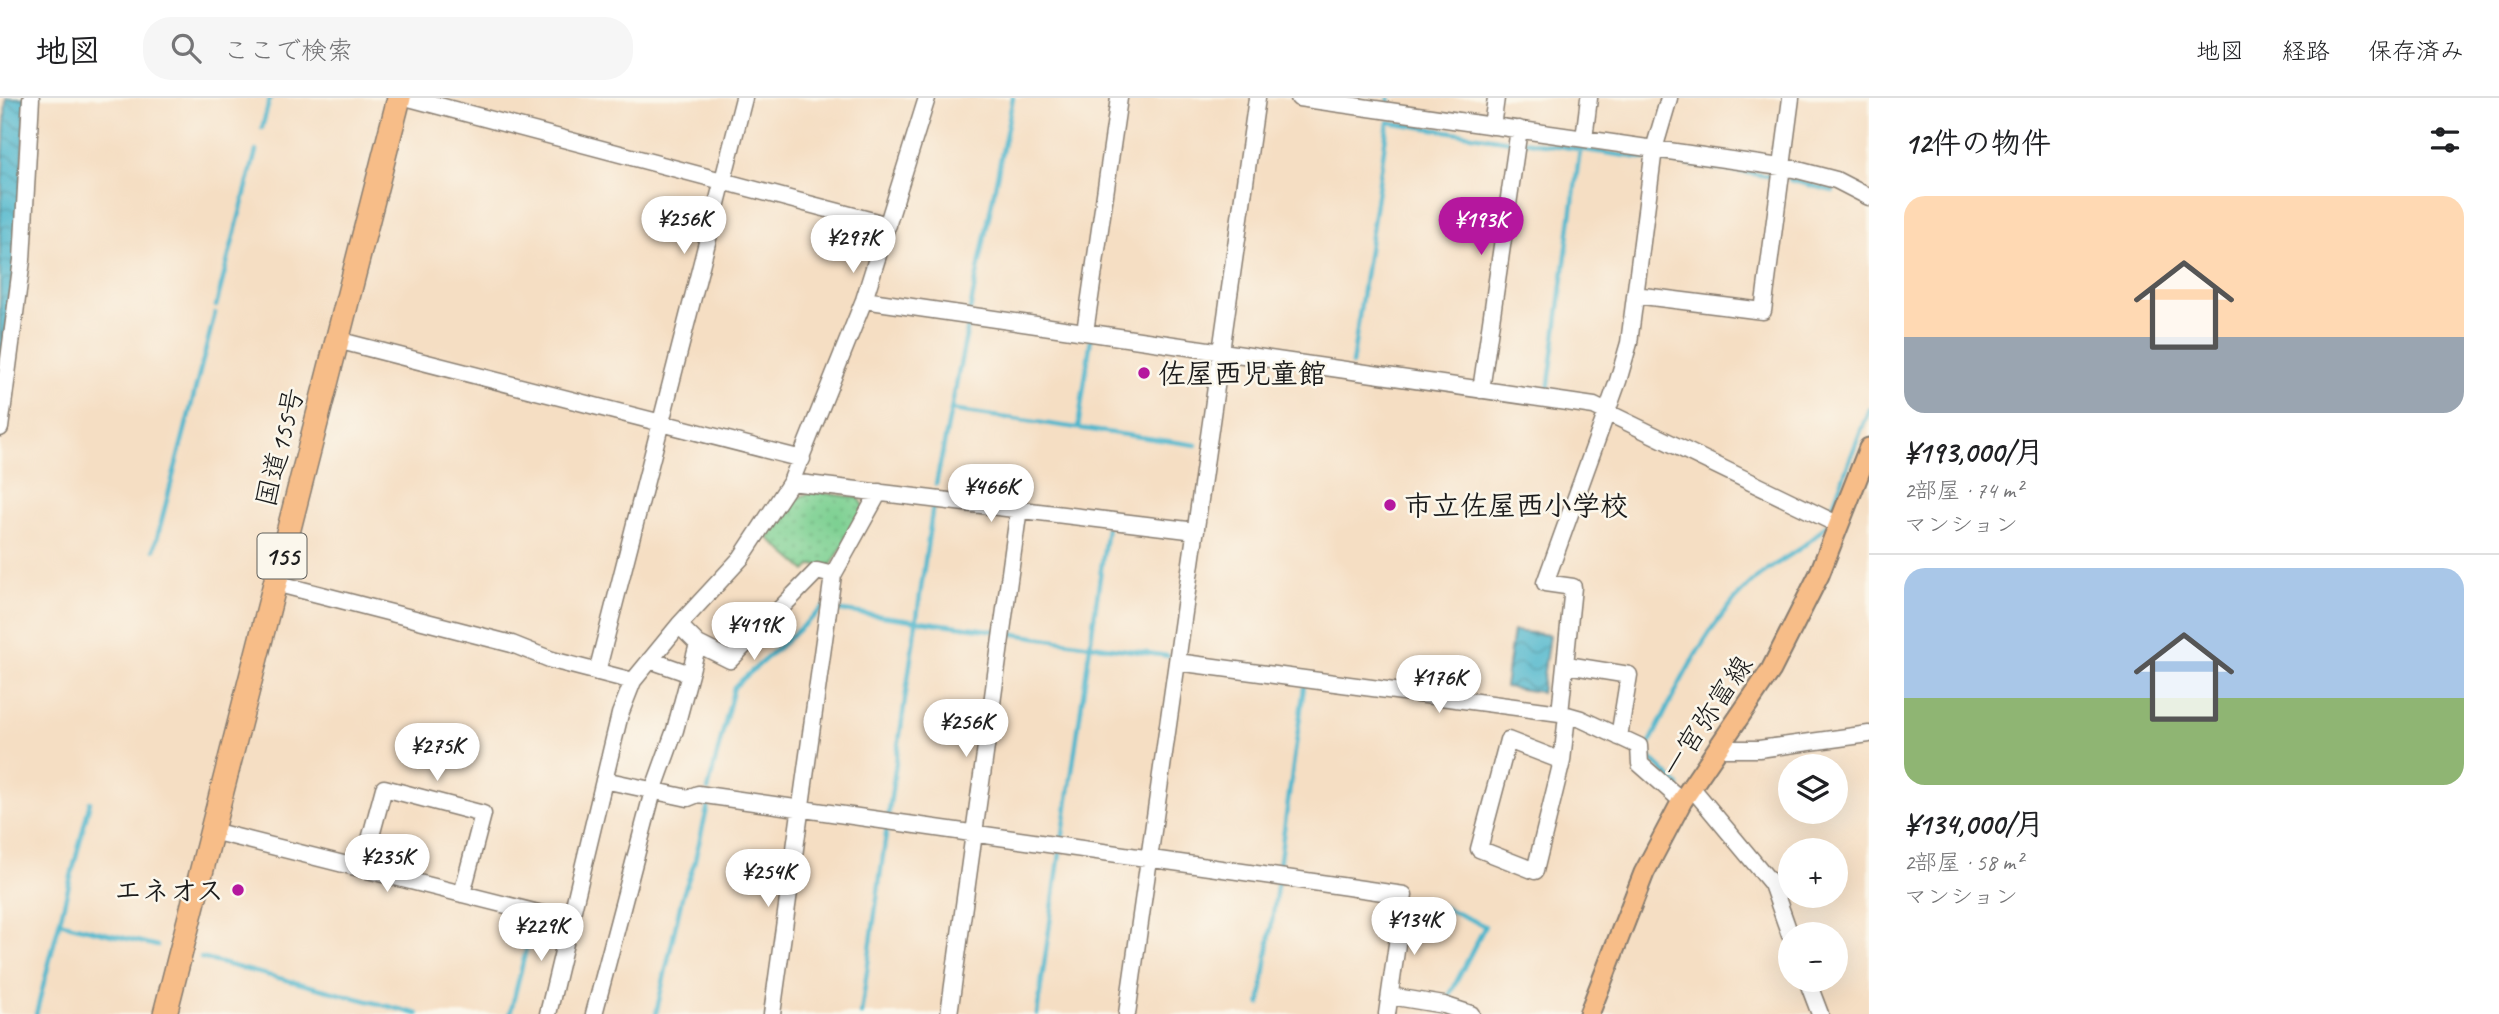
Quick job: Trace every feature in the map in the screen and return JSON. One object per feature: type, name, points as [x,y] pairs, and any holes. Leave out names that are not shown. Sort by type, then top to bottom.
[{"type":"highway","name":"国道155号","points":[[165,1014],[399,98]]},
{"type":"main road","name":"一宮弥富線","points":[[1588,1014],[1644,873],[1687,795],[1771,670],[1819,575],[1869,448]]},
{"type":"street","points":[[0,428],[22,260],[32,98]]},
{"type":"street","points":[[409,98],[723,179],[888,225]]},
{"type":"street","points":[[597,672],[744,98]]},
{"type":"street","points":[[548,1014],[604,780],[621,714],[633,681],[679,625],[741,558],[791,482],[864,300],[927,98]]},
{"type":"street","points":[[1085,332],[1119,98]]},
{"type":"street","points":[[1127,1014],[1256,98]]},
{"type":"street","points":[[1299,98],[1784,167],[1836,180],[1869,197]]},
{"type":"street","points":[[1492,126],[1496,98]]},
{"type":"street","points":[[1584,139],[1589,98]]},
{"type":"street","points":[[1562,761],[1508,740],[1479,849],[1535,870],[1562,761],[1573,587],[1545,583],[1629,343],[1654,149],[1669,98]]},
{"type":"street","points":[[1635,296],[1763,311],[1791,98]]},
{"type":"street","points":[[1481,390],[1519,129]]},
{"type":"street","points":[[864,300],[1594,406],[1839,525]]},
{"type":"street","points":[[337,340],[802,459]]},
{"type":"street","points":[[791,482],[1196,531]]},
{"type":"street","points":[[772,1014],[834,575],[879,492]]},
{"type":"street","points":[[949,1014],[1019,508]]},
{"type":"street","points":[[679,625],[698,643],[730,660],[817,571],[834,575]]},
{"type":"street","points":[[275,583],[512,644],[552,660],[633,681]]},
{"type":"street","points":[[594,1014],[653,791],[698,643]]},
{"type":"street","points":[[650,660],[690,674]]},
{"type":"street","points":[[1177,662],[1564,714],[1619,737],[1639,747],[1640,764],[1687,795],[1772,884],[1785,922]]},
{"type":"street","points":[[1567,665],[1629,675],[1619,737]]},
{"type":"street","points":[[1719,749],[1759,750],[1869,734]]},
{"type":"street","points":[[604,780],[688,798],[698,794],[1404,895],[1387,1014]]},
{"type":"street","points":[[362,869],[384,788],[483,814],[462,894]]},
{"type":"street","points":[[212,831],[570,921]]},
{"type":"street","points":[[1812,992],[1820,1014]]},
{"type":"street","points":[[1390,996],[1444,1005],[1471,1014]]},
{"type":"green space","points":[[816,492],[859,498],[866,509],[830,567],[812,565],[806,571],[766,536],[792,502]]},
{"type":"water","points":[[6,98],[25,98],[19,231],[0,376],[0,223]]},
{"type":"water","points":[[1513,631],[1549,635],[1541,692],[1505,687]]},
{"type":"waterway","points":[[262,128],[270,98]]},
{"type":"waterway","points":[[970,310],[1013,98]]},
{"type":"waterway","points":[[1352,364],[1388,122],[1510,141]]},
{"type":"waterway","points":[[1523,141],[1647,159]]},
{"type":"waterway","points":[[1548,391],[1580,149]]},
{"type":"waterway","points":[[216,306],[256,151]]},
{"type":"waterway","points":[[1659,160],[1775,177]]},
{"type":"waterway","points":[[1790,180],[1833,191]]},
{"type":"waterway","points":[[154,550],[215,313]]},
{"type":"waterway","points":[[936,484],[969,321]]},
{"type":"waterway","points":[[1078,428],[1091,338]]},
{"type":"waterway","points":[[1829,515],[1869,409]]},
{"type":"waterway","points":[[951,410],[1196,445]]},
{"type":"waterway","points":[[888,818],[933,505]]},
{"type":"waterway","points":[[1679,786],[1650,758],[1648,747],[1692,661],[1718,620],[1750,584],[1807,543],[1826,525]]},
{"type":"waterway","points":[[1062,841],[1107,528]]},
{"type":"waterway","points":[[708,790],[734,687],[824,607]]},
{"type":"waterway","points":[[835,610],[996,631]]},
{"type":"waterway","points":[[1007,633],[1168,656]]},
{"type":"waterway","points":[[1278,873],[1304,687]]},
{"type":"waterway","points":[[656,1014],[682,897],[694,864],[709,801]]},
{"type":"waterway","points":[[36,1014],[90,802]]},
{"type":"waterway","points":[[861,1014],[887,827]]},
{"type":"waterway","points":[[1037,1014],[1060,853]]},
{"type":"waterway","points":[[1260,1004],[1278,880]]},
{"type":"waterway","points":[[1441,906],[1485,926],[1447,1000]]},
{"type":"waterway","points":[[510,1014],[534,918]]},
{"type":"waterway","points":[[59,922],[157,946]]},
{"type":"waterway","points":[[201,958],[418,1014]]},
{"type":"place","name":"佐屋西児童館","points":[[1144,373]]},
{"type":"place","name":"市立佐屋西小学校","points":[[1390,505]]},
{"type":"place","name":"エネオス","points":[[238,890]]}]
